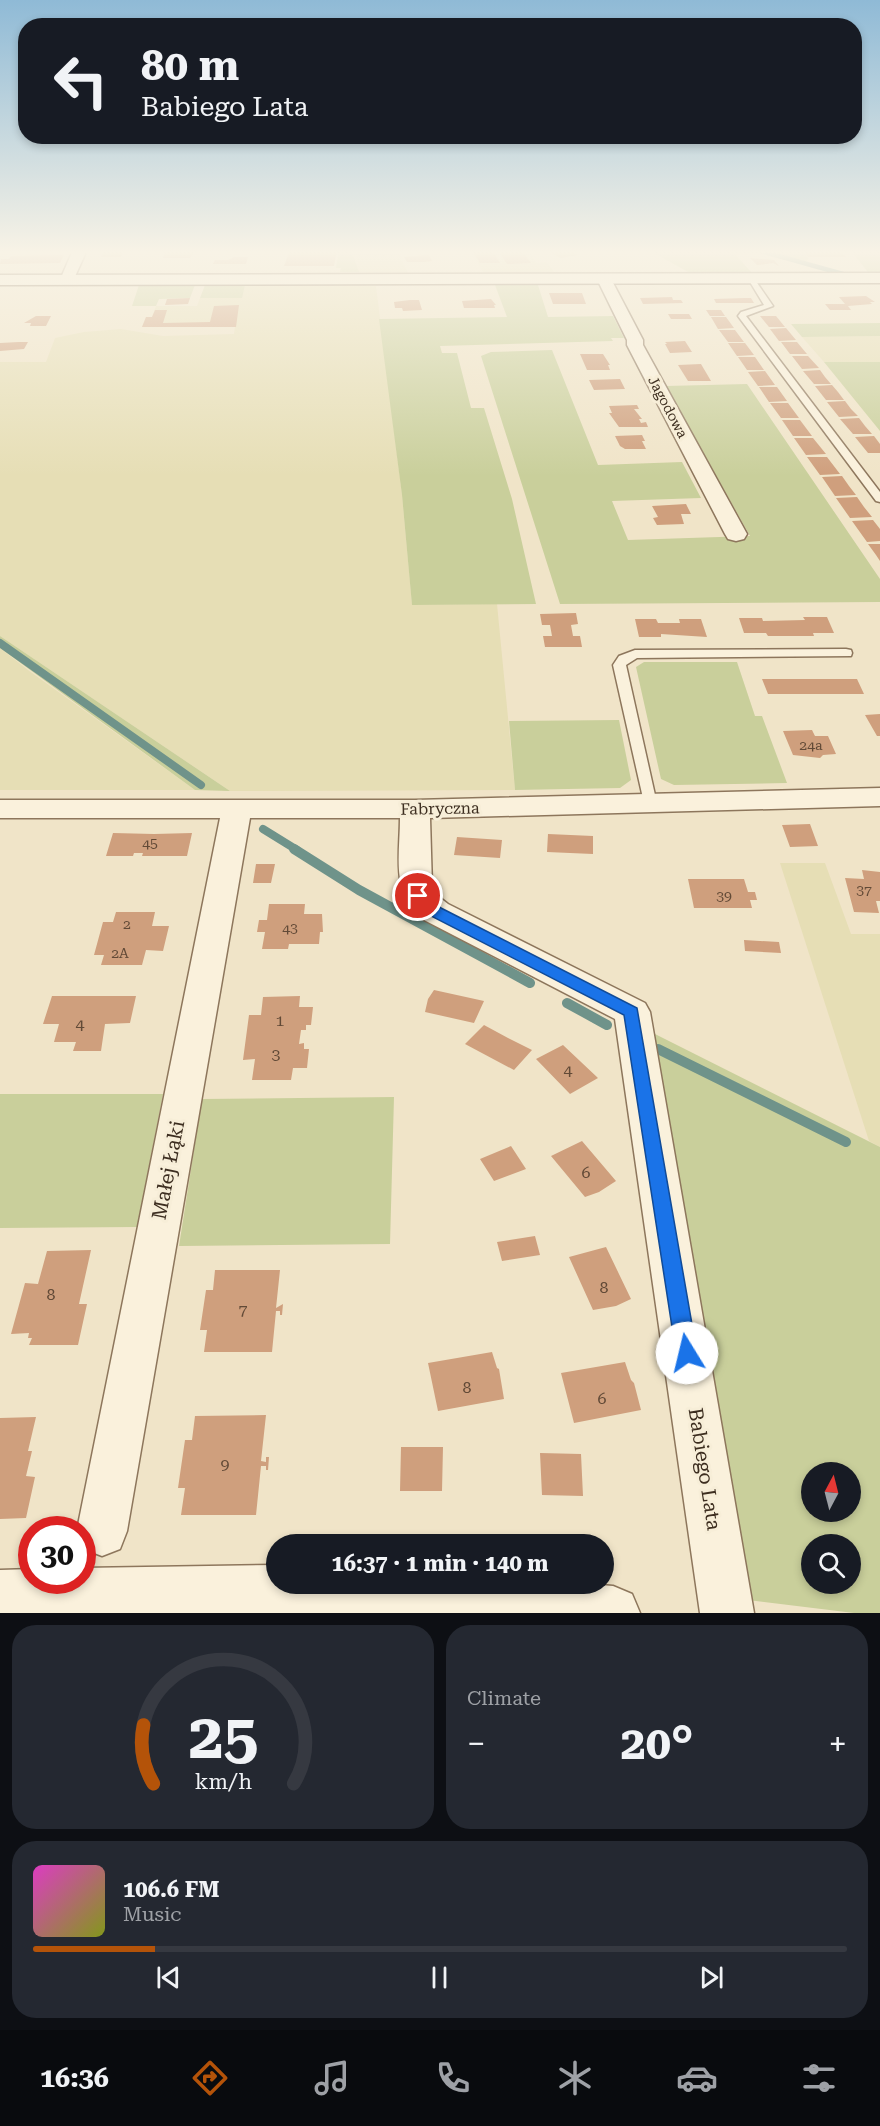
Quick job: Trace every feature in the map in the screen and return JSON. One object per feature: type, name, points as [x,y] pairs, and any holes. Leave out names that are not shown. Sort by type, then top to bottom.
[{"type":"street","name":"Jagodowa","points":[[628,325],[635,345],[736,534]]},
{"type":"street","name":"Fabryczna","points":[[0,809],[415,809],[880,797]]},
{"type":"street","name":"Małej Łąki","points":[[102,1531],[237,809]]},
{"type":"street","name":"Babiego Lata","points":[[415,809],[416,887],[418,896],[425,904],[436,912],[632,1012],[727,1613]]},
{"type":"street","points":[[0,1596],[373,1589],[613,1613]]},
{"type":"lane","points":[[749,325],[880,499]]},
{"type":"lane","points":[[650,804],[619,665],[624,659],[635,654],[846,653]]},
{"type":"shaded area","points":[[381,325],[402,495],[412,605],[497,604],[515,790],[230,791],[0,636],[0,362],[46,362],[55,338],[84,332],[121,329],[163,336],[234,334],[235,327],[142,327]]},
{"type":"shaded area","points":[[880,336],[880,362],[824,362],[802,337]]},
{"type":"shaded area","points":[[0,648],[28,670],[195,790],[0,790]]},
{"type":"shaded area","points":[[780,863],[825,863],[851,934],[880,934],[880,1147],[869,1141]]},
{"type":"green space","points":[[380,325],[618,325],[624,338],[611,338],[613,341],[440,346],[442,353],[457,353],[471,408],[484,408],[512,499],[536,604],[412,605],[402,495]]},
{"type":"green space","points":[[792,325],[880,325],[880,336],[802,337]]},
{"type":"green space","points":[[552,350],[598,465],[682,462],[701,498],[612,501],[628,540],[750,536],[666,386],[747,384],[880,579],[880,602],[560,604],[481,356],[491,352]]},
{"type":"green space","points":[[824,362],[880,362],[880,431]]},
{"type":"green space","points":[[0,636],[230,791],[195,790],[0,648]]},
{"type":"green space","points":[[644,662],[737,662],[755,716],[762,716],[787,783],[674,785],[661,779],[636,667]]},
{"type":"green space","points":[[619,720],[631,780],[620,788],[515,790],[509,721]]},
{"type":"green space","points":[[649,1031],[880,1147],[880,1613],[854,1613],[748,1600]]},
{"type":"green space","points":[[0,1094],[163,1094],[137,1227],[0,1228]]},
{"type":"green space","points":[[394,1097],[390,1244],[179,1246],[202,1099]]},
{"type":"building","points":[[143,325],[236,325],[236,327],[142,327]]},
{"type":"building","points":[[716,325],[732,325],[734,328],[718,329]]},
{"type":"building","points":[[768,325],[785,327],[769,327]]},
{"type":"building","points":[[786,328],[796,340],[779,341],[770,329]]},
{"type":"building","points":[[719,330],[735,330],[744,342],[728,342]]},
{"type":"building","points":[[685,341],[692,352],[670,353],[665,344],[667,344],[665,342]]},
{"type":"building","points":[[28,342],[24,349],[0,351],[0,343]]},
{"type":"building","points":[[781,342],[797,342],[807,354],[790,354]]},
{"type":"building","points":[[728,343],[745,343],[754,355],[737,356]]},
{"type":"building","points":[[580,354],[603,354],[610,365],[608,365],[610,370],[587,370]]},
{"type":"building","points":[[792,356],[808,356],[819,368],[802,369]]},
{"type":"building","points":[[738,357],[755,357],[764,370],[747,370]]},
{"type":"building","points":[[701,364],[711,381],[688,381],[678,365]]},
{"type":"building","points":[[820,370],[831,384],[814,384],[803,371]]},
{"type":"building","points":[[765,371],[775,385],[758,386],[748,372]]},
{"type":"building","points":[[620,379],[625,389],[594,390],[589,380]]},
{"type":"building","points":[[832,385],[844,400],[826,400],[815,386]]},
{"type":"building","points":[[759,387],[777,387],[787,401],[769,402]]},
{"type":"building","points":[[845,401],[858,416],[839,417],[827,402]]},
{"type":"building","points":[[770,403],[788,403],[799,418],[781,418]]},
{"type":"building","points":[[637,405],[639,409],[634,409],[642,419],[639,419],[641,423],[646,422],[648,427],[619,427],[609,413],[612,413],[609,406]]},
{"type":"building","points":[[859,418],[872,434],[853,434],[840,419]]},
{"type":"building","points":[[782,420],[800,420],[812,436],[793,436]]},
{"type":"building","points":[[642,435],[646,449],[625,449],[620,446],[615,436]]},
{"type":"building","points":[[874,436],[880,444],[880,453],[868,453],[855,437]]},
{"type":"building","points":[[794,438],[813,438],[826,454],[806,455]]},
{"type":"building","points":[[807,457],[827,457],[840,474],[820,475]]},
{"type":"building","points":[[842,476],[856,495],[835,496],[822,477]]},
{"type":"building","points":[[857,497],[872,517],[850,518],[836,498]]},
{"type":"building","points":[[686,504],[691,514],[681,514],[684,524],[657,525],[653,518],[658,517],[652,506]]},
{"type":"building","points":[[873,520],[880,529],[880,541],[867,542],[852,521]]},
{"type":"building","points":[[868,544],[880,544],[880,561],[876,555]]},
{"type":"building","points":[[576,613],[578,624],[571,625],[573,636],[580,636],[582,647],[545,647],[543,636],[552,636],[550,625],[542,625],[540,614]]},
{"type":"building","points":[[803,617],[827,617],[834,633],[813,633],[814,636],[768,636],[766,633],[744,633],[739,618],[762,618],[763,621],[805,620]]},
{"type":"building","points":[[635,619],[656,619],[658,623],[680,623],[679,619],[701,619],[707,637],[661,634],[661,637],[639,637]]},
{"type":"building","points":[[762,679],[857,679],[864,694],[768,694]]},
{"type":"building","points":[[880,714],[880,736],[877,736],[865,715]]},
{"type":"building","points":[[812,730],[815,736],[828,736],[836,754],[823,755],[820,758],[793,755],[783,731]]},
{"type":"building","points":[[810,824],[818,846],[790,847],[782,825]]},
{"type":"building","points":[[113,833],[192,833],[187,856],[142,856],[143,853],[134,853],[133,856],[106,856]]},
{"type":"building","points":[[548,834],[593,836],[593,854],[547,852]]},
{"type":"building","points":[[457,837],[502,840],[500,858],[454,855]]},
{"type":"building","points":[[256,864],[275,864],[271,883],[253,883]]},
{"type":"building","points":[[862,870],[880,872],[880,901],[876,901],[879,913],[854,912],[845,878],[864,879]]},
{"type":"building","points":[[688,879],[744,879],[748,892],[755,892],[757,900],[750,900],[752,908],[694,908]]},
{"type":"building","points":[[269,904],[305,904],[304,914],[322,914],[323,932],[320,932],[319,944],[289,944],[288,949],[262,949],[265,932],[257,932],[259,920],[267,920]]},
{"type":"building","points":[[116,912],[155,912],[152,926],[169,926],[163,951],[146,950],[142,965],[101,965],[104,955],[94,955],[103,922],[113,922]]},
{"type":"building","points":[[744,940],[779,942],[781,953],[745,951]]},
{"type":"building","points":[[434,990],[484,1001],[474,1023],[425,1012],[428,999]]},
{"type":"building","points":[[52,996],[136,996],[130,1023],[105,1024],[101,1051],[73,1051],[76,1042],[54,1042],[59,1024],[43,1024]]},
{"type":"building","points":[[300,996],[299,1007],[313,1007],[311,1025],[306,1025],[306,1030],[301,1030],[299,1044],[304,1043],[304,1049],[309,1049],[307,1068],[293,1068],[291,1080],[252,1080],[255,1059],[243,1060],[249,1015],[261,1015],[263,997]]},
{"type":"building","points":[[484,1025],[532,1050],[514,1070],[465,1044]]},
{"type":"building","points":[[563,1045],[598,1078],[570,1094],[536,1059]]},
{"type":"building","points":[[582,1141],[616,1181],[599,1192],[585,1197],[551,1156]]},
{"type":"building","points":[[511,1146],[526,1169],[494,1181],[480,1159]]},
{"type":"building","points":[[535,1236],[540,1255],[502,1261],[497,1242]]},
{"type":"building","points":[[606,1247],[631,1299],[616,1306],[593,1310],[569,1257]]},
{"type":"building","points":[[91,1250],[79,1304],[87,1304],[78,1345],[29,1345],[32,1338],[28,1338],[29,1333],[11,1334],[25,1283],[38,1284],[47,1251]]},
{"type":"building","points":[[215,1270],[280,1270],[276,1308],[283,1304],[282,1315],[280,1311],[276,1311],[272,1352],[204,1352],[207,1330],[200,1330],[206,1290],[213,1290]]},
{"type":"building","points":[[492,1352],[499,1369],[504,1399],[438,1411],[428,1363]]},
{"type":"building","points":[[625,1362],[634,1383],[641,1410],[574,1423],[561,1373]]},
{"type":"building","points":[[266,1415],[261,1461],[266,1462],[266,1457],[269,1457],[268,1470],[266,1466],[261,1466],[256,1515],[181,1515],[185,1488],[178,1488],[185,1440],[192,1440],[195,1416]]},
{"type":"building","points":[[36,1417],[28,1451],[32,1451],[26,1476],[35,1477],[26,1516],[18,1516],[18,1518],[0,1519],[0,1418]]},
{"type":"building","points":[[401,1447],[443,1447],[442,1491],[400,1491]]},
{"type":"building","points":[[540,1453],[581,1454],[583,1496],[542,1495]]},
{"type":"waterway","points":[[0,643],[201,785]]},
{"type":"waterway","points":[[263,829],[297,850]]},
{"type":"waterway","points":[[294,849],[359,890],[530,983]]},
{"type":"waterway","points":[[567,1003],[607,1025]]},
{"type":"waterway","points":[[658,1049],[846,1142]]},
{"type":"route","points":[[418,896],[436,912],[632,1012],[687,1353]]}]
